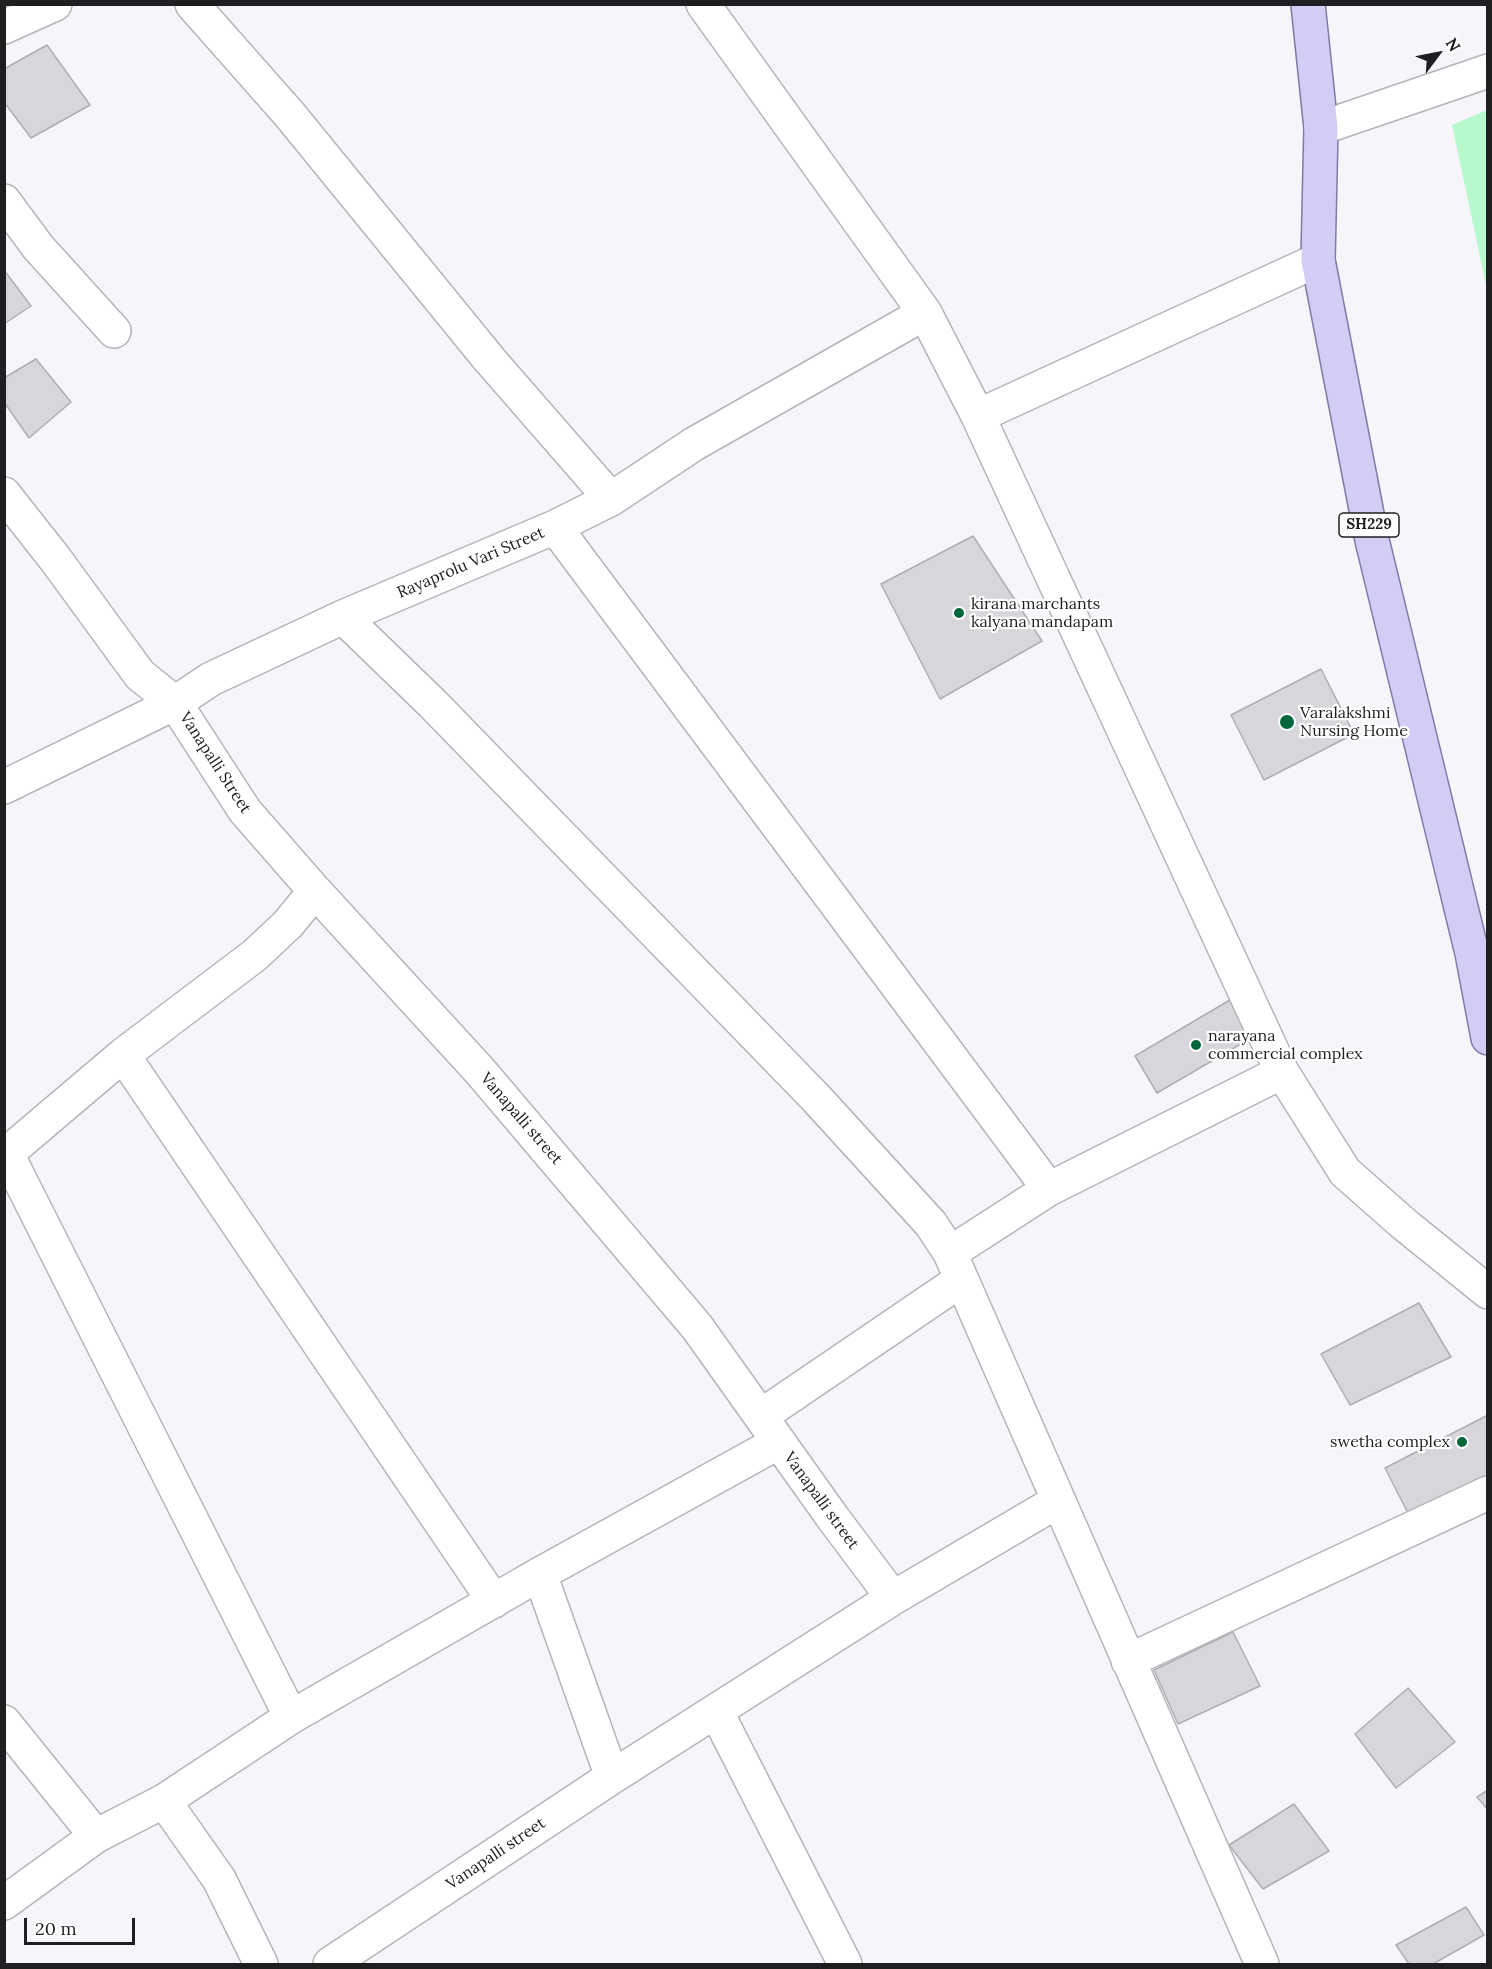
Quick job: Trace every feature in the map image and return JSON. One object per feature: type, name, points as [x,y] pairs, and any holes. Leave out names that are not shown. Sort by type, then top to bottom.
[{"type":"main road","name":"SH229","points":[[1308,4],[1321,128],[1318,260],[1372,540],[1472,953],[1488,1038]]},
{"type":"street","points":[[4,27],[55,4]]},
{"type":"street","points":[[192,4],[290,115],[489,359],[611,500]]},
{"type":"street","points":[[703,4],[925,314],[978,416],[1282,1072],[1345,1172],[1404,1224],[1488,1292]]},
{"type":"street","points":[[1321,128],[1488,71]]},
{"type":"street","points":[[4,201],[39,247],[114,331]]},
{"type":"street","points":[[978,416],[1318,260]]},
{"type":"street","name":"Rayaprolu Vari Street","points":[[4,787],[175,703],[211,679],[343,617],[555,527],[611,500],[694,444],[925,314]]},
{"type":"street","name":"Vanapalli Street","points":[[4,494],[56,560],[140,675],[175,703],[245,811],[315,891]]},
{"type":"street","points":[[555,527],[1049,1189]]},
{"type":"street","points":[[343,617],[434,705],[816,1098],[931,1224],[956,1266],[1262,1965]]},
{"type":"street","points":[[291,1717],[6,1155],[123,1055],[255,955],[288,924],[315,891]]},
{"type":"street","name":"Vanapalli street","points":[[315,891],[480,1071],[697,1327],[893,1598],[612,1777],[330,1965]]},
{"type":"street","points":[[123,1055],[494,1601]]},
{"type":"street","points":[[4,1903],[96,1836],[164,1801],[291,1717],[540,1574],[770,1429],[956,1266],[1049,1189],[1282,1072]]},
{"type":"street","points":[[1128,1661],[1488,1493]]},
{"type":"street","points":[[893,1598],[1058,1501]]},
{"type":"street","points":[[540,1574],[612,1777]]},
{"type":"street","points":[[716,1711],[845,1965]]},
{"type":"street","points":[[4,1722],[96,1836]]},
{"type":"street","points":[[164,1801],[219,1879],[261,1965]]},
{"type":"green space","points":[[1487,110],[1487,290],[1452,125]]},
{"type":"building","points":[[47,45],[90,105],[31,138],[4,102],[4,69]]},
{"type":"building","points":[[4,270],[31,306],[4,324]]},
{"type":"building","points":[[36,359],[71,402],[29,438],[4,402],[4,378]]},
{"type":"building","name":"kirana marchants kalyana mandapam","points":[[973,536],[1042,641],[940,699],[881,584]]},
{"type":"building","points":[[1321,669],[1354,734],[1264,780],[1231,715]]},
{"type":"building","name":"narayana commercial complex","points":[[1235,997],[1258,1034],[1157,1093],[1135,1056]]},
{"type":"building","points":[[1419,1303],[1451,1357],[1350,1405],[1321,1354]]},
{"type":"building","name":"swetha complex","points":[[1488,1415],[1488,1478],[1412,1521],[1385,1468]]},
{"type":"building","points":[[1233,1632],[1260,1686],[1178,1724],[1154,1670]]},
{"type":"building","points":[[1408,1688],[1455,1742],[1396,1788],[1355,1734]]},
{"type":"building","points":[[1488,1790],[1488,1810],[1477,1797]]},
{"type":"building","points":[[1294,1804],[1329,1851],[1263,1889],[1229,1845]]},
{"type":"building","points":[[1466,1907],[1484,1935],[1433,1964],[1409,1964],[1396,1945]]},
{"type":"place","name":"kirana marchants kalyana mandapam","points":[[959,613]]},
{"type":"place","name":"Varalakshmi Nursing Home","points":[[1287,722]]},
{"type":"place","name":"narayana commercial complex","points":[[1196,1045]]},
{"type":"place","name":"swetha complex","points":[[1462,1442]]}]
